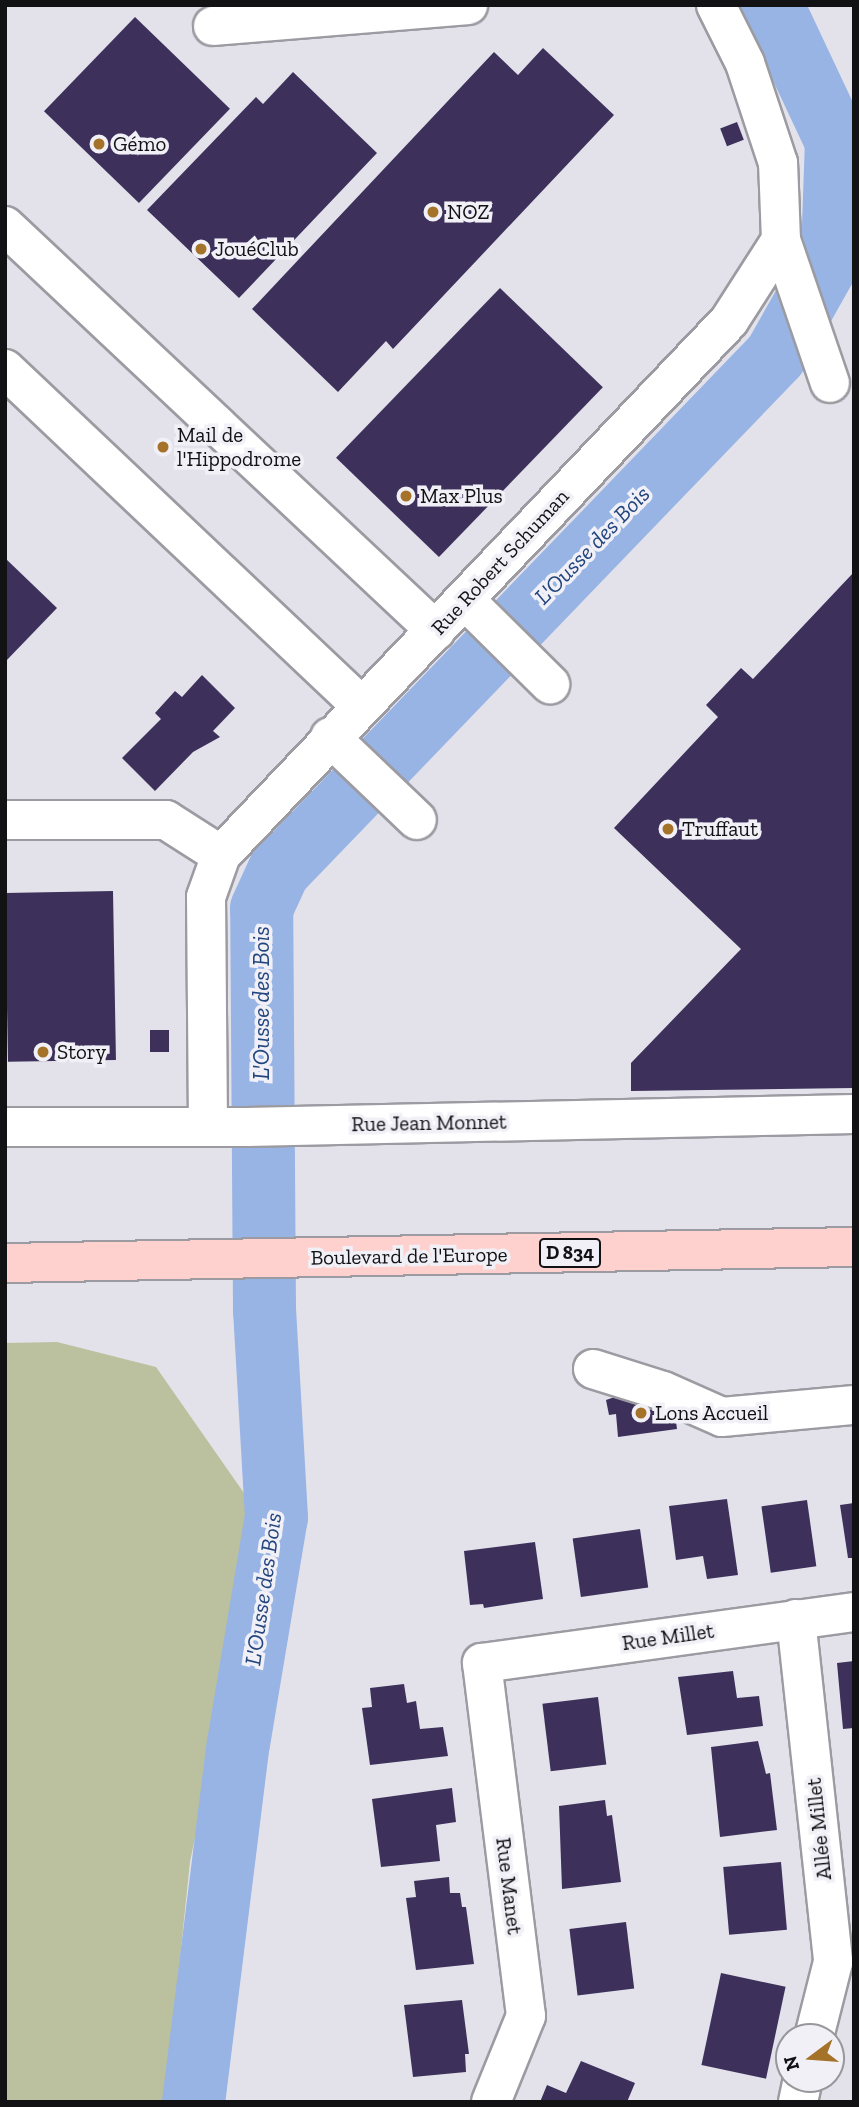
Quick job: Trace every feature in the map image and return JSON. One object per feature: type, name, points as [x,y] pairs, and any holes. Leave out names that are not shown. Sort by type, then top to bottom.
[{"type":"main road","name":"Boulevard de l'Europe","points":[[5,1263],[854,1247]]},
{"type":"street","points":[[213,26],[468,5]]},
{"type":"street","points":[[716,5],[746,63],[778,163],[781,240],[830,383]]},
{"type":"street","points":[[5,226],[436,631]]},
{"type":"street","name":"Rue Robert Schuman","points":[[208,1125],[206,897],[221,855],[330,737],[436,631],[729,321],[781,240]]},
{"type":"street","points":[[5,369],[361,706]]},
{"type":"street","points":[[465,600],[507,645],[550,684]]},
{"type":"street","points":[[330,737],[390,795]]},
{"type":"street","points":[[5,820],[166,820],[221,855]]},
{"type":"street","name":"Rue Jean Monnet","points":[[5,1127],[262,1127],[854,1114]]},
{"type":"street","points":[[593,1369],[663,1391],[722,1417],[854,1405]]},
{"type":"street","name":"Rue Millet","points":[[482,1664],[854,1612]]},
{"type":"street","name":"Allée Millet","points":[[796,1619],[833,1962],[818,2023]]},
{"type":"street","name":"Rue Manet","points":[[482,1664],[526,2016],[491,2102]]},
{"type":"green space","points":[[57,1342],[156,1367],[260,1516],[190,1862],[165,2102],[5,2102],[5,1343]]},
{"type":"building","points":[[135,17],[230,109],[139,203],[44,111]]},
{"type":"building","name":"NOZ","points":[[543,48],[614,115],[393,349],[386,341],[338,392],[252,309],[494,52],[518,75]]},
{"type":"building","points":[[293,72],[377,153],[239,298],[147,210],[256,97],[263,104]]},
{"type":"building","points":[[737,122],[744,140],[727,146],[720,128]]},
{"type":"building","points":[[500,288],[603,387],[439,557],[336,458]]},
{"type":"building","points":[[5,558],[57,608],[5,662]]},
{"type":"building","points":[[854,572],[854,1088],[631,1091],[631,1063],[741,949],[614,828],[718,717],[706,705],[741,668],[753,679]]},
{"type":"building","points":[[202,675],[235,708],[213,731],[220,737],[193,752],[155,791],[122,758],[161,719],[155,713],[175,691],[182,697]]},
{"type":"building","points":[[113,891],[116,1060],[8,1062],[5,893]]},
{"type":"building","points":[[150,1030],[169,1030],[169,1052],[150,1052]]},
{"type":"building","name":"Lons Accueil","points":[[635,1390],[638,1411],[674,1406],[677,1429],[618,1437],[616,1414],[609,1415],[606,1400]]},
{"type":"building","points":[[727,1499],[738,1575],[707,1579],[703,1556],[676,1560],[669,1506]]},
{"type":"building","points":[[807,1500],[816,1566],[771,1573],[761,1506]]},
{"type":"building","points":[[854,1503],[854,1558],[848,1558],[840,1505]]},
{"type":"building","points":[[640,1529],[648,1587],[581,1597],[573,1538]]},
{"type":"building","points":[[535,1542],[543,1599],[484,1608],[483,1604],[470,1605],[464,1551]]},
{"type":"building","points":[[854,1661],[854,1728],[843,1729],[837,1663]]},
{"type":"building","points":[[733,1671],[737,1698],[759,1696],[763,1726],[687,1735],[678,1677]]},
{"type":"building","points":[[404,1684],[407,1703],[416,1701],[420,1729],[443,1727],[448,1756],[370,1765],[362,1708],[372,1707],[370,1688]]},
{"type":"building","points":[[598,1697],[606,1764],[551,1771],[542,1704]]},
{"type":"building","points":[[758,1741],[766,1774],[770,1773],[777,1830],[720,1837],[711,1747]]},
{"type":"building","points":[[452,1788],[456,1822],[436,1825],[440,1861],[381,1867],[372,1799]]},
{"type":"building","points":[[605,1800],[607,1816],[612,1815],[621,1882],[562,1889],[559,1806]]},
{"type":"building","points":[[781,1862],[787,1930],[729,1935],[723,1867]]},
{"type":"building","points":[[449,1877],[450,1893],[460,1893],[462,1907],[466,1907],[474,1964],[416,1970],[406,1898],[416,1897],[414,1881]]},
{"type":"building","points":[[626,1922],[634,1989],[578,1995],[569,1929]]},
{"type":"building","points":[[721,1973],[786,1987],[778,2023],[775,2023],[775,2036],[766,2079],[701,2065]]},
{"type":"building","points":[[462,2000],[469,2054],[465,2054],[466,2072],[413,2077],[404,2005]]},
{"type":"building","points":[[581,2061],[635,2083],[627,2102],[540,2102],[547,2085],[566,2093]]},
{"type":"waterway","name":"L'Ousse des Bois","points":[[193,2102],[238,1743],[276,1517],[264,1310],[261,908],[278,871],[775,355],[832,254],[836,141],[772,5]]},
{"type":"place","name":"Gémo","points":[[99,144]]},
{"type":"place","name":"NOZ","points":[[433,212]]},
{"type":"place","name":"JouéClub","points":[[201,249]]},
{"type":"place","name":"Mail de l'Hippodrome","points":[[163,447]]},
{"type":"place","name":"Max Plus","points":[[406,496]]},
{"type":"place","name":"Truffaut","points":[[668,829]]},
{"type":"place","name":"Story","points":[[43,1052]]},
{"type":"place","name":"Lons Accueil","points":[[641,1413]]}]
